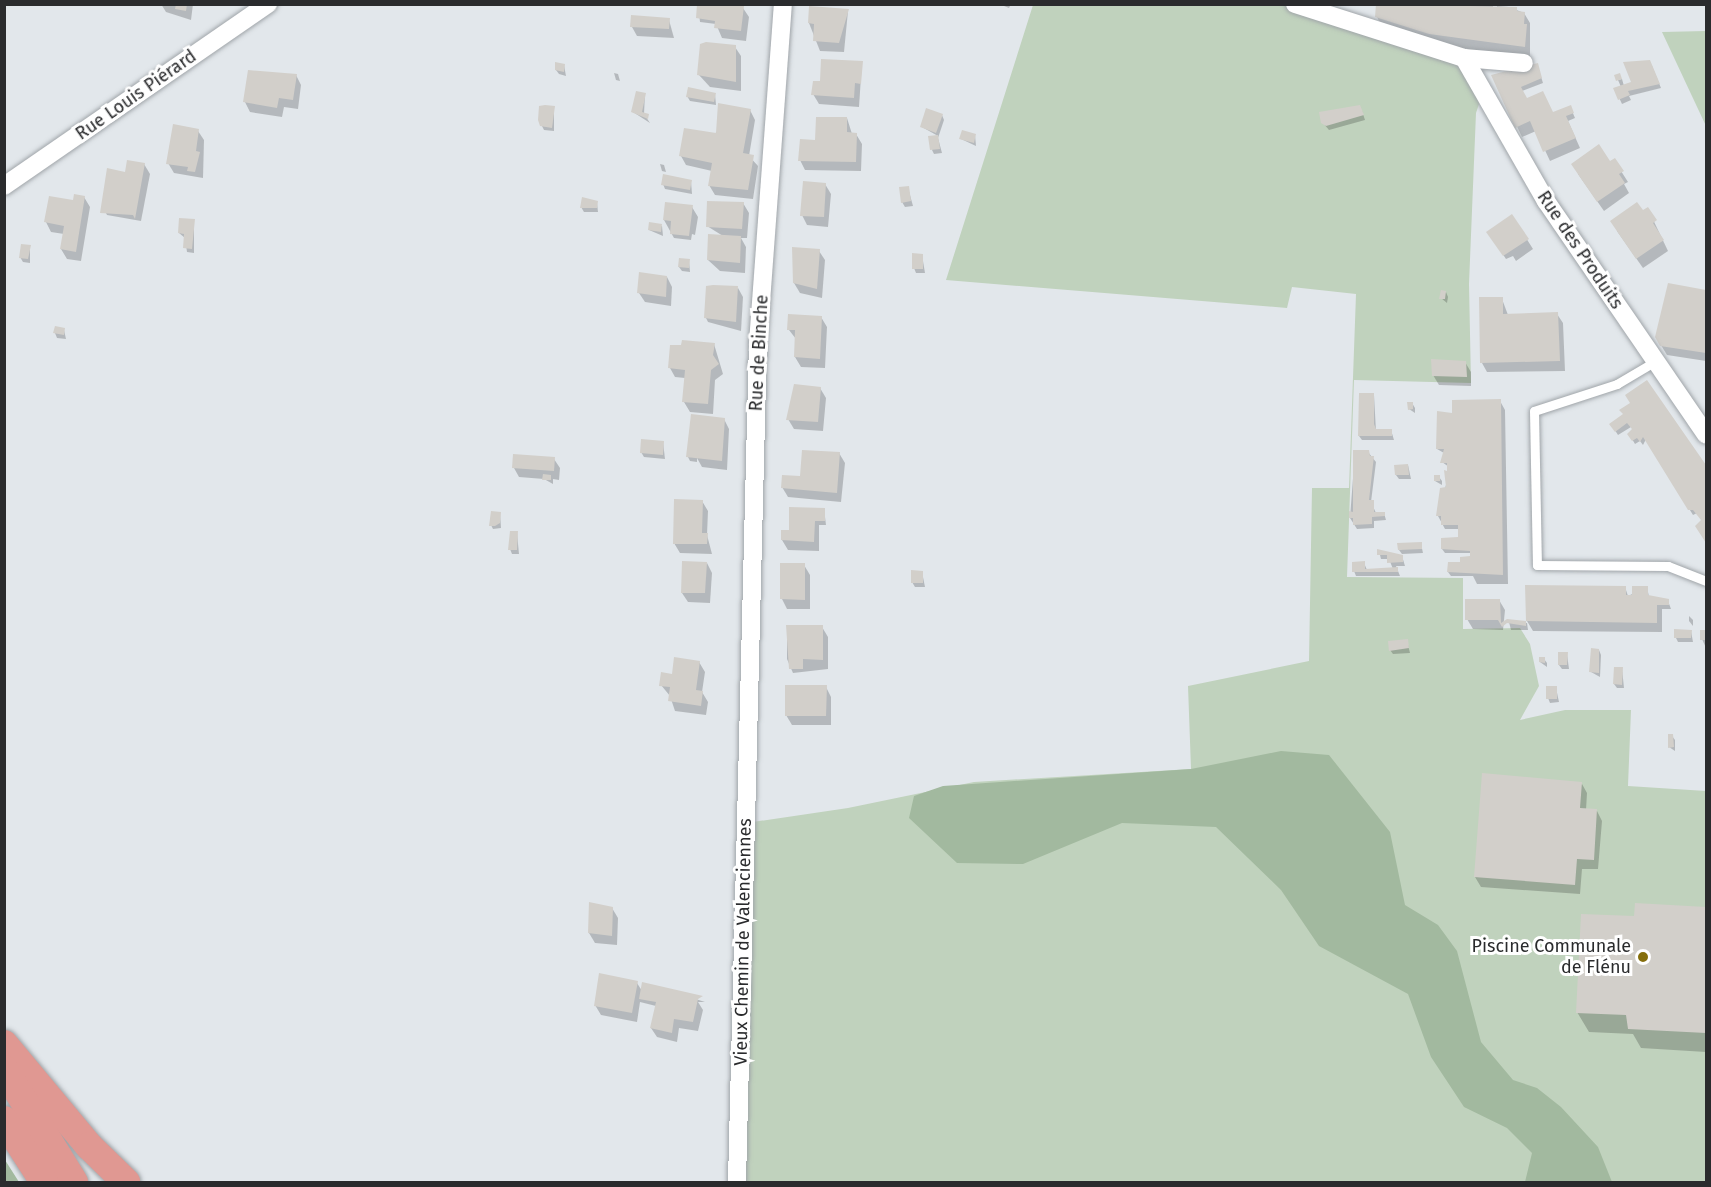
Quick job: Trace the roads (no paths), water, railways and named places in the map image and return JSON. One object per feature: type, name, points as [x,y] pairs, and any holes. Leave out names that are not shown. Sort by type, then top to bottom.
[{"type":"highway","points":[[4,1044],[89,1146],[126,1182]]},
{"type":"highway","points":[[4,1069],[75,1182]]},
{"type":"highway","points":[[4,1120],[44,1182]]},
{"type":"street","name":"Rue Louis Piérard","points":[[4,186],[268,4]]},
{"type":"street","name":"Rue de Binche","points":[[748,702],[758,343],[783,4]]},
{"type":"street","points":[[1294,4],[1464,58],[1524,63]]},
{"type":"street","name":"Rue des Produits","points":[[1464,58],[1546,201],[1654,362],[1707,435]]},
{"type":"street","name":"Vieux Chemin de Valenciennes","points":[[737,1182],[748,702]]},
{"type":"lane","points":[[1654,362],[1617,384],[1534,411],[1537,565],[1668,566],[1707,581]]},
{"type":"place","name":"Piscine Communale de Flénu","points":[[1643,957]]}]
